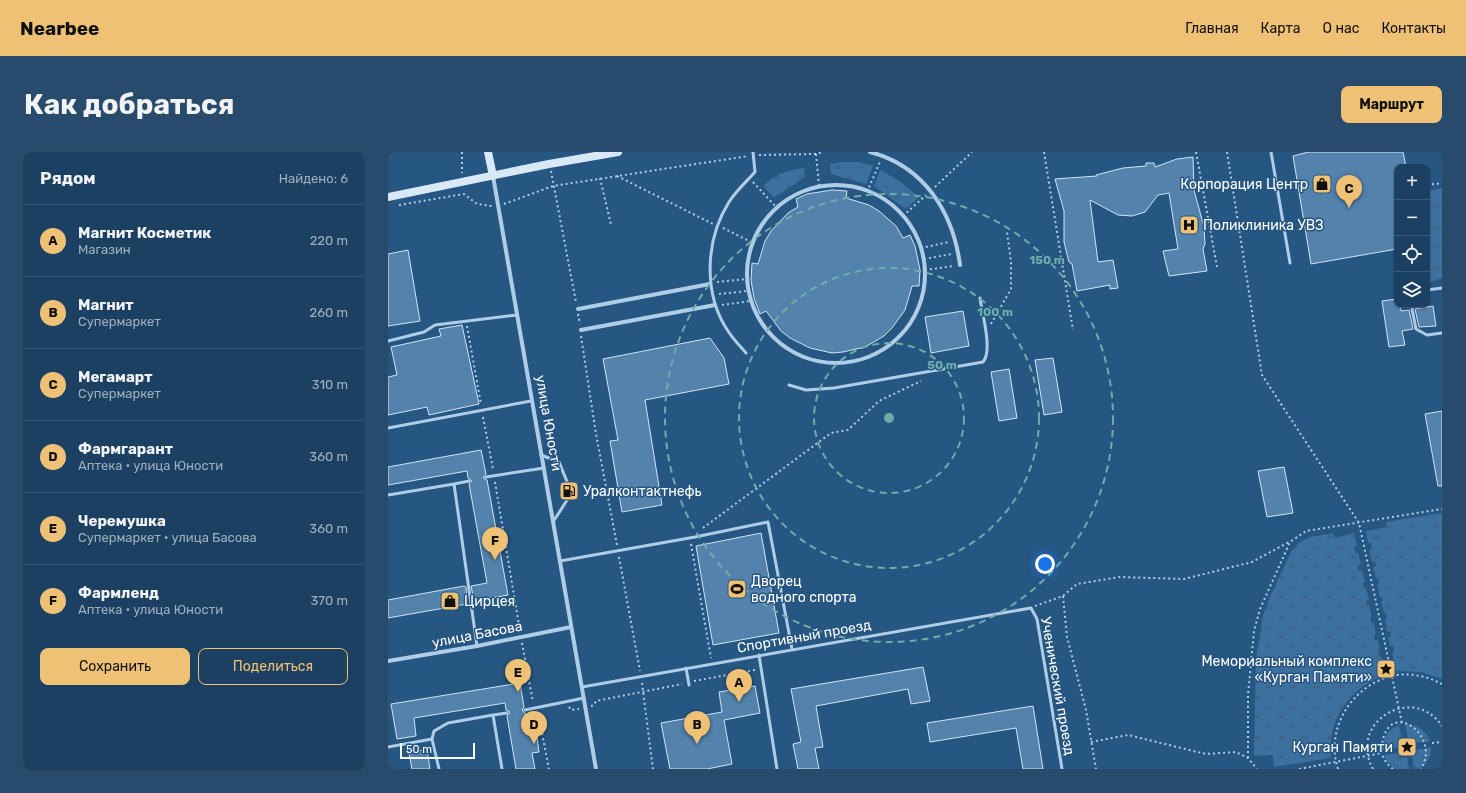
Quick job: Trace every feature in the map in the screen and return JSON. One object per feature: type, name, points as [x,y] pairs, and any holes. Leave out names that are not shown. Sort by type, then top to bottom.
[{"type":"main road","name":"улица Юности","points":[[488,152],[493,176]]},
{"type":"main road","points":[[388,197],[618,152]]},
{"type":"street","points":[[870,152],[896,162],[931,191],[941,204],[953,229],[960,265]]},
{"type":"street","name":"улица Юности","points":[[493,176],[596,769]]},
{"type":"street","points":[[819,186],[845,186],[868,192],[888,203],[903,216],[918,238],[924,259],[925,270],[922,301],[908,328],[896,341],[881,352],[864,359],[846,363],[819,362],[806,358],[785,347],[766,331],[756,316],[748,291],[746,279],[747,257],[751,242],[776,207],[789,197],[804,190],[819,186]]},
{"type":"street","points":[[578,309],[710,284]]},
{"type":"street","points":[[580,330],[715,305]]},
{"type":"street","name":"улица Басова","points":[[388,661],[477,646],[571,627]]},
{"type":"lane","points":[[1270,152],[1290,263]]},
{"type":"lane","points":[[746,353],[728,331],[715,305],[710,284],[712,249],[718,226],[729,202],[755,172],[753,154]]},
{"type":"lane","points":[[1430,290],[1442,288]]},
{"type":"lane","points":[[788,385],[806,390],[823,389],[983,362],[986,359],[988,349],[980,298]]},
{"type":"lane","points":[[1412,308],[1416,329],[1427,335],[1442,333]]},
{"type":"lane","points":[[388,342],[424,332],[435,325],[517,315]]},
{"type":"lane","points":[[388,428],[531,401]]},
{"type":"lane","points":[[541,455],[559,462],[568,484],[569,497],[553,522]]},
{"type":"lane","points":[[486,477],[544,468]]},
{"type":"lane","points":[[388,495],[469,481]]},
{"type":"lane","points":[[454,484],[477,646]]},
{"type":"lane","points":[[560,561],[695,537],[768,522],[792,649]]},
{"type":"lane","name":"Спортивный проезд","points":[[582,687],[1031,608]]},
{"type":"lane","name":"Ученический проезд","points":[[1031,608],[1037,619],[1062,769]]},
{"type":"lane","points":[[758,655],[777,769]]},
{"type":"lane","points":[[686,668],[688,684]]},
{"type":"lane","points":[[525,710],[584,698]]},
{"type":"lane","points":[[439,769],[432,739],[434,730],[448,723],[507,713]]},
{"type":"lane","points":[[493,715],[502,769]]},
{"type":"lane","points":[[388,747],[432,739]]},
{"type":"path","points":[[392,206],[464,194],[478,204],[498,206],[553,186],[616,175],[753,154],[816,154],[823,152]]},
{"type":"path","points":[[931,191],[972,152]]},
{"type":"path","points":[[1044,152],[1073,330]]},
{"type":"path","points":[[1196,152],[1217,267]]},
{"type":"path","points":[[1227,152],[1262,375],[1359,523],[1402,722]]},
{"type":"path","points":[[816,154],[819,186]]},
{"type":"path","points":[[868,192],[877,168]]},
{"type":"path","points":[[616,175],[718,226]]},
{"type":"path","points":[[600,178],[611,225]]},
{"type":"path","points":[[1430,186],[1442,184]]},
{"type":"path","points":[[553,186],[578,309],[596,434],[641,676],[653,769]]},
{"type":"path","points":[[758,188],[776,207]]},
{"type":"path","points":[[903,216],[921,200]]},
{"type":"path","points":[[729,231],[751,242]]},
{"type":"path","points":[[985,332],[1012,289],[1011,262],[1006,232]]},
{"type":"path","points":[[921,248],[946,242]]},
{"type":"path","points":[[924,259],[948,255]]},
{"type":"path","points":[[925,270],[949,267]]},
{"type":"path","points":[[722,281],[746,279]]},
{"type":"path","points":[[723,293],[748,291]]},
{"type":"path","points":[[725,305],[751,301]]},
{"type":"path","points":[[466,321],[534,708]]},
{"type":"path","points":[[712,663],[691,544],[695,537],[718,516],[831,433],[848,430],[879,401],[921,381]]},
{"type":"path","points":[[1031,608],[1063,596],[1077,584],[1120,577],[1184,579],[1252,562],[1290,542],[1306,531],[1442,509]]},
{"type":"path","points":[[1248,758],[1248,695],[1254,631],[1260,609],[1290,542]]},
{"type":"path","points":[[1063,596],[1067,637],[1086,710],[1096,769]]},
{"type":"path","points":[[562,708],[568,706],[571,710],[594,704],[596,701],[761,669]]},
{"type":"path","points":[[1338,769],[1334,751],[1336,731],[1344,711],[1364,691],[1380,680],[1392,676],[1407,674],[1420,676],[1442,684]]},
{"type":"path","points":[[1373,769],[1368,756],[1367,742],[1371,730],[1379,719],[1389,712],[1411,708],[1427,712],[1438,720],[1442,726]]},
{"type":"path","points":[[543,711],[536,712],[540,723],[549,769]]},
{"type":"path","points":[[1393,769],[1387,764],[1382,753],[1382,746],[1385,736],[1392,727],[1402,722],[1414,723]]},
{"type":"path","points":[[1091,742],[1128,735],[1143,737],[1183,750],[1206,754],[1236,752],[1248,758],[1257,769]]},
{"type":"path","points":[[1433,747],[1432,742],[1442,742]]},
{"type":"path","points":[[1299,769],[1382,753]]},
{"type":"path","points":[[1421,769],[1429,760]]},
{"type":"green space","points":[[858,162],[873,166],[866,184],[831,174],[830,164]]},
{"type":"green space","points":[[804,168],[805,177],[774,198],[763,186],[772,178],[782,173]]},
{"type":"green space","points":[[880,170],[898,180],[919,197],[906,209],[874,186]]},
{"type":"green space","points":[[1442,188],[1442,278],[1430,282],[1430,200],[1430,190]]},
{"type":"green space","points":[[1442,513],[1442,679],[1421,672],[1396,671],[1392,653],[1394,652],[1393,646],[1390,646],[1388,637],[1391,636],[1390,631],[1387,632],[1385,619],[1387,619],[1386,613],[1384,613],[1381,602],[1383,601],[1382,597],[1380,597],[1377,585],[1379,584],[1378,579],[1376,579],[1373,567],[1376,566],[1375,561],[1372,562],[1369,550],[1372,549],[1371,543],[1368,543],[1366,531],[1387,527],[1386,522]]},
{"type":"green space","points":[[1333,533],[1335,538],[1354,533],[1357,546],[1354,547],[1355,553],[1358,553],[1361,565],[1358,565],[1359,571],[1362,570],[1365,582],[1363,583],[1364,588],[1366,588],[1369,600],[1366,601],[1367,605],[1369,605],[1372,617],[1370,617],[1371,623],[1374,622],[1376,635],[1374,635],[1375,640],[1378,640],[1380,649],[1378,650],[1379,656],[1381,656],[1385,675],[1361,688],[1343,707],[1337,718],[1333,731],[1331,758],[1274,767],[1273,755],[1254,756],[1256,658],[1263,616],[1270,597],[1291,552],[1299,543],[1310,537]]},
{"type":"green space","points":[[1405,724],[1420,728],[1430,741],[1415,743],[1414,738],[1408,739]]},
{"type":"green space","points":[[1399,725],[1402,740],[1397,741],[1398,747],[1383,750],[1387,734]]},
{"type":"green space","points":[[1431,747],[1429,758],[1425,765],[1414,769],[1412,756],[1417,755],[1416,750]]},
{"type":"green space","points":[[1400,753],[1401,758],[1407,757],[1409,769],[1395,769],[1387,762],[1384,755]]},
{"type":"building","points":[[1309,152],[1403,152],[1405,164],[1394,164],[1394,250],[1311,264],[1293,156]]},
{"type":"building","name":"Поликлиника УВЗ","points":[[1193,157],[1194,190],[1204,227],[1205,244],[1203,249],[1207,271],[1169,276],[1163,251],[1178,249],[1169,193],[1158,195],[1145,212],[1132,216],[1118,215],[1090,200],[1098,262],[1113,260],[1118,288],[1110,289],[1110,285],[1077,291],[1072,264],[1069,262],[1064,242],[1064,211],[1055,179],[1097,176],[1096,175],[1123,168],[1146,166],[1146,163],[1154,163],[1155,167],[1177,159]]},
{"type":"building","points":[[832,190],[847,191],[846,198],[869,205],[879,211],[896,226],[903,238],[910,235],[915,246],[920,270],[919,286],[912,286],[905,310],[884,336],[865,347],[832,353],[810,348],[790,338],[781,331],[766,311],[760,314],[754,298],[751,280],[752,263],[758,264],[765,241],[771,231],[788,213],[798,207],[796,199],[807,194]]},
{"type":"building","points":[[408,250],[420,321],[388,326],[388,254]]},
{"type":"building","points":[[1394,299],[1394,308],[1400,308],[1401,311],[1409,310],[1413,329],[1402,331],[1405,345],[1389,347],[1382,301]]},
{"type":"building","points":[[1430,306],[1433,306],[1436,326],[1419,327],[1415,309],[1430,308]]},
{"type":"building","points":[[963,311],[969,346],[931,353],[925,317]]},
{"type":"building","points":[[462,325],[479,404],[429,415],[427,407],[388,415],[388,377],[397,375],[391,347],[441,336],[439,329]]},
{"type":"building","points":[[710,338],[724,358],[729,384],[645,400],[662,505],[622,512],[610,441],[618,440],[603,359]]},
{"type":"building","points":[[1053,358],[1062,412],[1044,415],[1035,360]]},
{"type":"building","points":[[1009,369],[1017,418],[999,421],[991,372]]},
{"type":"building","points":[[1442,411],[1442,486],[1438,486],[1425,414]]},
{"type":"building","points":[[481,450],[486,474],[483,478],[487,480],[508,595],[474,601],[471,586],[487,583],[469,484],[472,481],[468,478],[467,471],[388,485],[388,467]]},
{"type":"building","points":[[1284,467],[1293,513],[1267,517],[1258,471]]},
{"type":"building","name":"Дворец водного спорта","points":[[761,533],[779,633],[713,645],[696,546]]},
{"type":"building","points":[[464,586],[466,587],[467,604],[388,618],[388,600]]},
{"type":"building","points":[[923,667],[930,701],[911,704],[908,689],[816,706],[823,747],[815,748],[819,769],[798,769],[793,744],[801,742],[791,689]]},
{"type":"building","points":[[520,683],[524,707],[522,710],[525,713],[528,732],[536,730],[539,752],[532,753],[535,769],[516,769],[507,716],[510,712],[506,710],[505,703],[414,718],[416,736],[397,739],[391,704]]},
{"type":"building","points":[[755,686],[760,713],[724,720],[732,764],[707,769],[670,769],[661,723],[722,712],[719,692]]},
{"type":"building","points":[[1033,706],[1043,769],[1023,769],[1016,728],[930,742],[927,723]]},
{"type":"building","points":[[427,749],[430,769],[412,769],[409,753]]},
{"type":"place","name":"Корпорация Центр","points":[[1322,184]]},
{"type":"place","name":"Мегамарт","points":[[1349,208]]},
{"type":"place","name":"Поликлиника УВЗ","points":[[1189,225]]},
{"type":"place","name":"Уралконтактнефь","points":[[569,491]]},
{"type":"place","name":"Фармленд","points":[[495,560]]},
{"type":"place","name":"Дворец водного спорта","points":[[737,589]]},
{"type":"place","name":"Цирцея","points":[[450,601]]},
{"type":"place","name":"Мемориальный комплекс «Курган Памяти»","points":[[1386,669]]},
{"type":"place","name":"Черемушка","points":[[518,692]]},
{"type":"place","name":"Магнит Косметик","points":[[739,702]]},
{"type":"place","name":"Фармгарант","points":[[534,744]]},
{"type":"place","name":"Магнит","points":[[697,744]]},
{"type":"place","name":"Курган Памяти","points":[[1407,747]]}]
